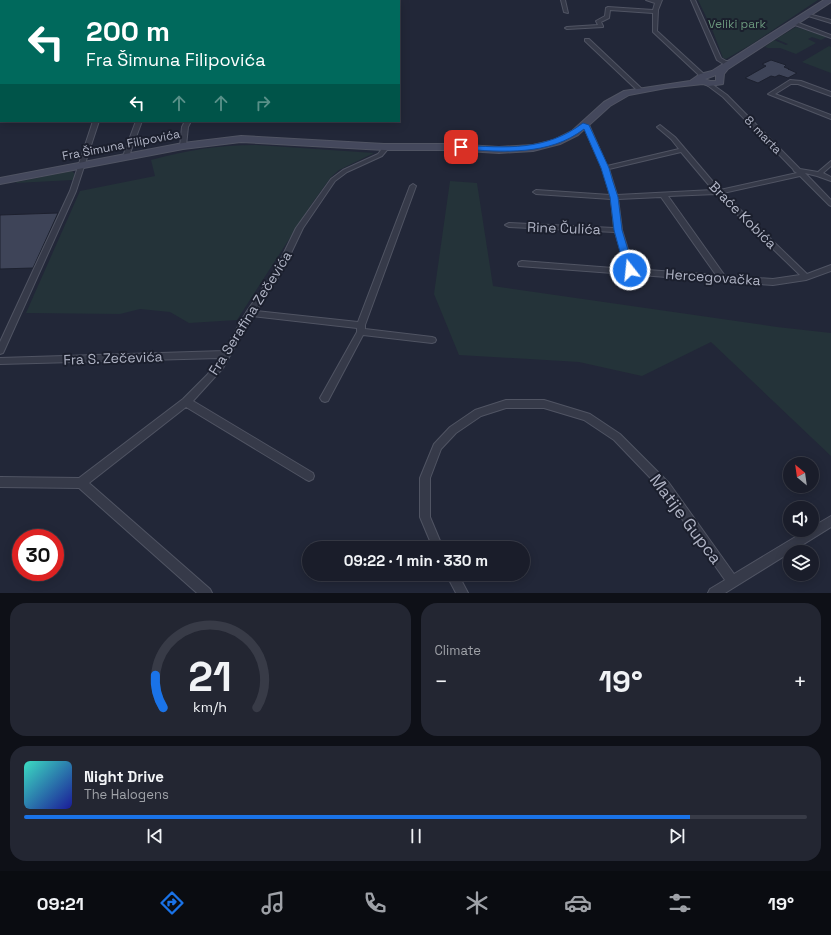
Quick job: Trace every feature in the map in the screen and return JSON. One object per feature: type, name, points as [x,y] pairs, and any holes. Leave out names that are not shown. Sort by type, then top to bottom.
[{"type":"main road","points":[[705,79],[725,68],[830,0]]},
{"type":"main road","points":[[719,81],[720,74],[725,68]]},
{"type":"main road","name":"Fra Šimuna Filipovića","points":[[0,181],[183,146],[241,139],[384,147],[450,147],[517,150],[557,142],[575,133],[586,125],[607,104],[617,98],[640,90],[705,79],[719,81]]},
{"type":"street","points":[[563,0],[566,12]]},
{"type":"street","points":[[648,0],[659,1],[656,12],[655,31],[725,96]]},
{"type":"street","points":[[693,0],[719,59],[725,63],[734,62]]},
{"type":"street","points":[[567,28],[601,26],[598,21],[607,17],[608,6],[656,12]]},
{"type":"street","points":[[807,14],[831,22]]},
{"type":"street","points":[[794,24],[831,37]]},
{"type":"street","points":[[587,40],[640,90]]},
{"type":"street","points":[[719,81],[725,96]]},
{"type":"street","points":[[831,94],[799,82],[790,82],[771,94],[831,117]]},
{"type":"street","name":"8. marta","points":[[725,96],[831,204]]},
{"type":"street","points":[[0,350],[74,191],[96,122]]},
{"type":"street","points":[[126,156],[139,122]]},
{"type":"street","points":[[183,146],[185,127],[188,122]]},
{"type":"street","points":[[586,125],[605,168],[614,197],[618,230],[630,270]]},
{"type":"street","name":"Braće Kobića","points":[[660,127],[673,138],[718,192],[806,277]]},
{"type":"street","name":"Fra Serafina Zečevića","points":[[81,483],[186,402],[210,378],[220,366],[250,313],[279,270],[300,228],[333,180],[345,171],[380,155],[384,150],[384,147]]},
{"type":"street","points":[[605,168],[682,150]]},
{"type":"street","points":[[819,174],[831,163]]},
{"type":"street","points":[[536,192],[614,197],[663,195],[718,192],[799,172],[819,174],[831,179]]},
{"type":"street","points":[[325,398],[361,328],[413,186]]},
{"type":"street","points":[[663,195],[723,279]]},
{"type":"street","name":"Rine Čulića","points":[[509,225],[618,230]]},
{"type":"street","name":"Hercegovačka","points":[[522,264],[630,270],[773,282],[806,277],[831,268]]},
{"type":"street","points":[[250,313],[361,328],[432,340]]},
{"type":"street","name":"Fra S. Zečevića","points":[[0,361],[226,354]]},
{"type":"street","points":[[186,402],[309,476]]},
{"type":"street","name":"Matije Gupca","points":[[435,541],[425,517],[425,478],[438,448],[453,430],[478,413],[506,404],[544,404],[587,417],[617,437],[665,486],[733,582]]},
{"type":"street","points":[[0,482],[81,483],[206,593]]},
{"type":"street","points":[[714,593],[831,521]]},
{"type":"street","points":[[456,581],[462,593]]},
{"type":"green space","name":"Veliki park","points":[[698,0],[818,0],[752,44],[726,59],[723,58],[712,29]]},
{"type":"green space","points":[[796,27],[827,37],[821,40],[812,37],[808,39],[816,43],[796,54],[780,48],[765,47],[774,40],[786,45],[788,44],[776,39]]},
{"type":"green space","points":[[829,46],[831,47],[831,73],[802,62]]},
{"type":"green space","points":[[257,145],[374,153],[339,170],[331,177],[313,202],[237,320],[189,323],[170,312],[140,309],[120,314],[26,313],[80,191],[155,176],[151,160],[178,153],[203,149]]},
{"type":"green space","points":[[72,171],[75,174],[73,180],[16,183],[17,182]]},
{"type":"green space","points":[[450,181],[477,183],[493,286],[777,327],[831,333],[831,456],[711,342],[642,376],[579,362],[459,355],[434,294]]},
{"type":"building","points":[[771,60],[786,65],[784,67],[797,73],[788,78],[779,75],[775,77],[771,76],[758,83],[745,78],[766,66],[762,64]]},
{"type":"building","points":[[58,213],[33,268],[0,269],[0,215]]},
{"type":"route","points":[[461,147],[499,150],[533,148],[557,142],[575,133],[586,125],[605,168],[614,197],[618,230],[630,270]]}]
